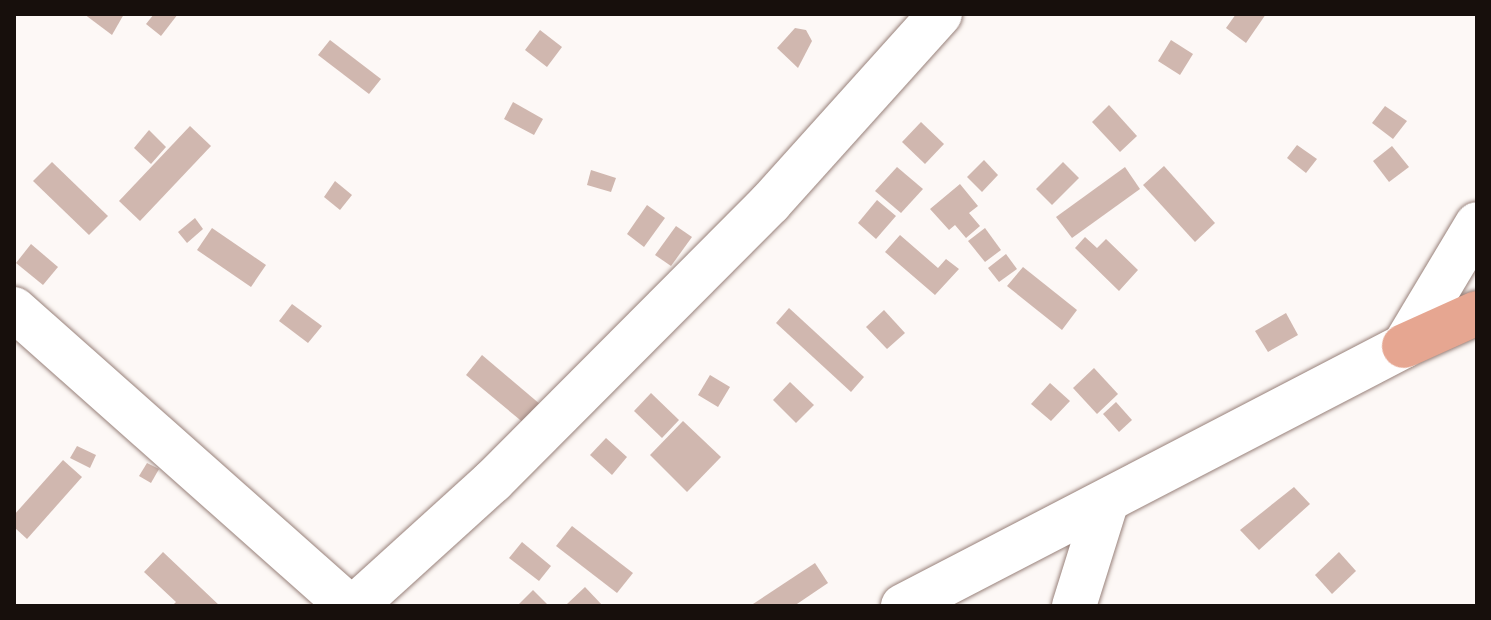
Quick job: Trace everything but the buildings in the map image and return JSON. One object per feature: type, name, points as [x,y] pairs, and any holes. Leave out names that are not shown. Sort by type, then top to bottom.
[{"type":"main road","points":[[1404,346],[1477,313]]},
{"type":"street","points":[[14,309],[352,606],[493,481],[770,203],[940,14]]},
{"type":"street","points":[[903,606],[1404,346],[1477,224]]},
{"type":"street","points":[[1074,606],[1107,501]]}]
